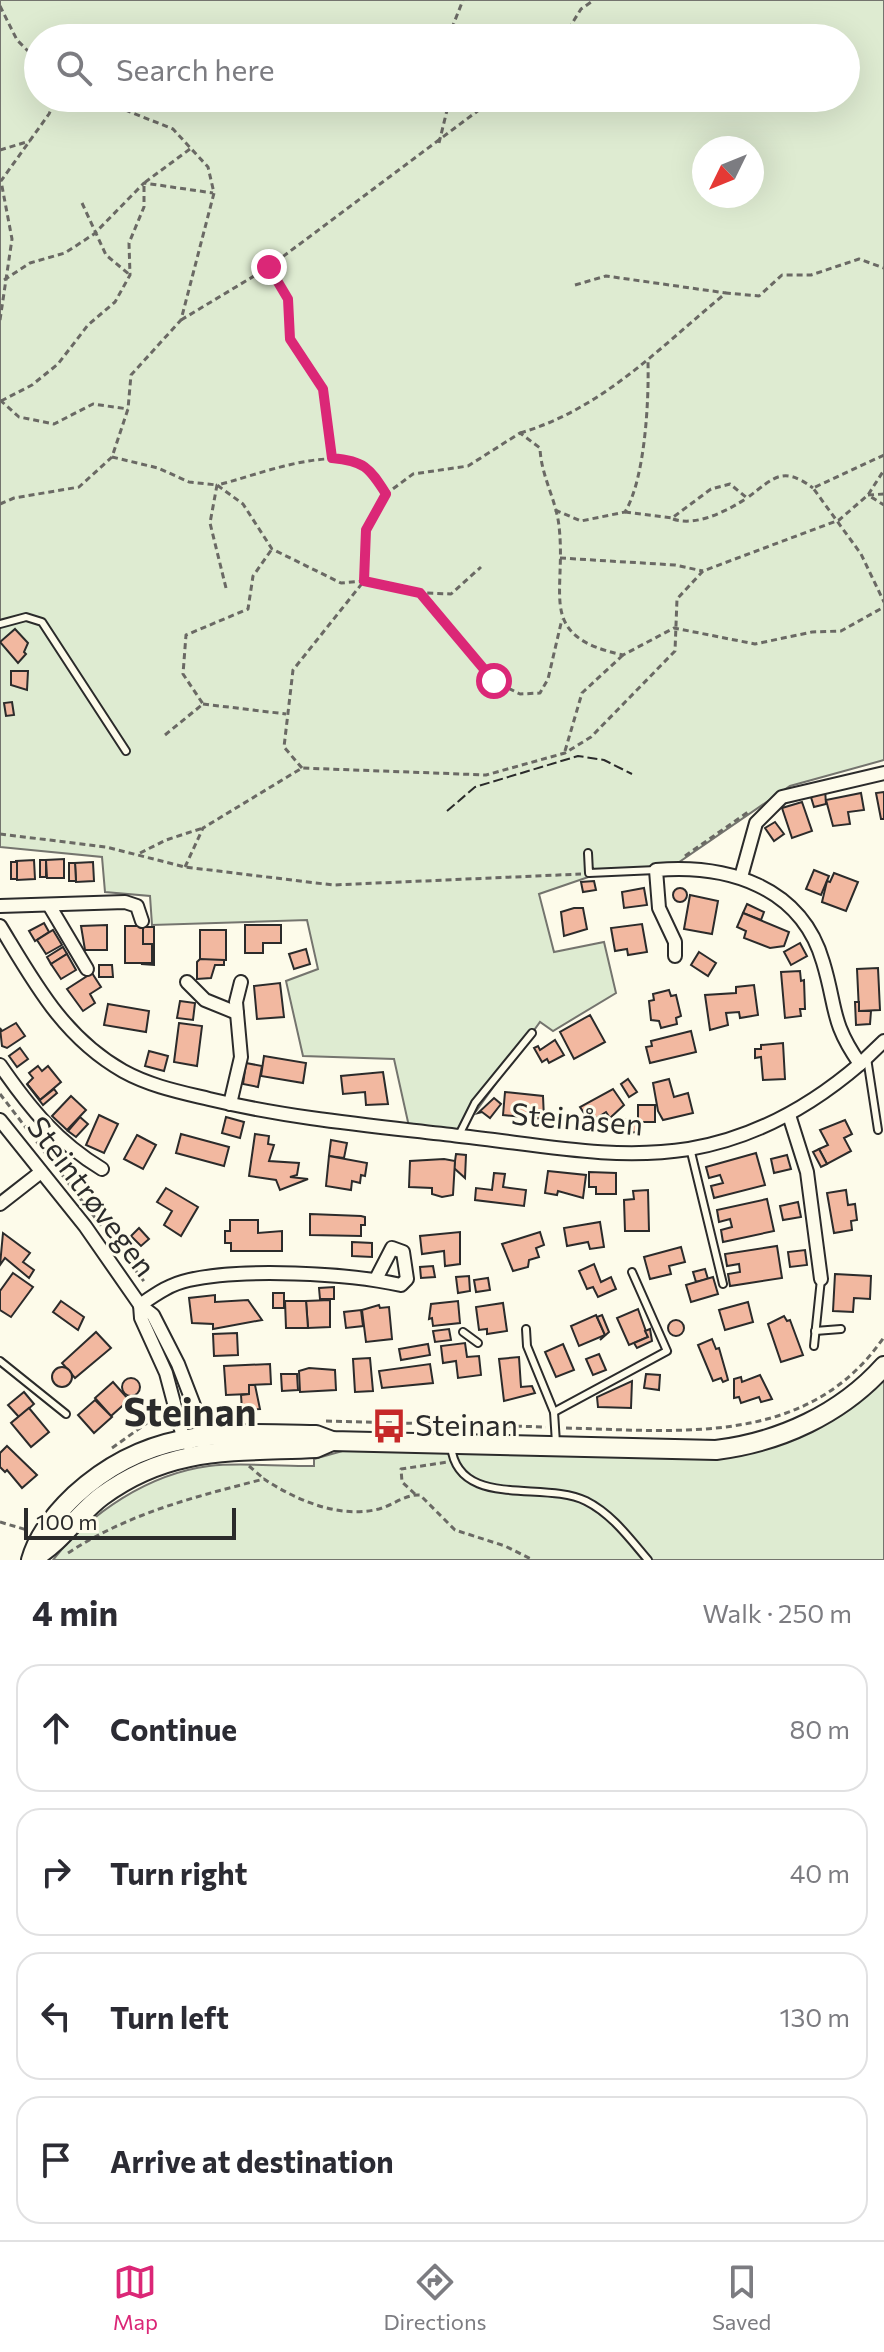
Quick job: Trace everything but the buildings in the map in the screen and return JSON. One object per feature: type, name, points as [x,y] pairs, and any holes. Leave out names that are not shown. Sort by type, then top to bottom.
[{"type":"main road","points":[[32,1560],[36,1544],[55,1517],[84,1487],[131,1456],[183,1437],[205,1434],[316,1435],[332,1441],[452,1452],[557,1447],[681,1450],[741,1447],[771,1439],[824,1414],[861,1388],[884,1366]]},
{"type":"main road","points":[[32,1560],[45,1551],[81,1513],[119,1484],[157,1464],[197,1454],[316,1448],[332,1441]]},
{"type":"street","points":[[741,877],[756,823],[782,797],[884,773]]},
{"type":"street","points":[[675,956],[675,942],[659,908],[656,870],[704,869],[741,877],[780,898],[810,931],[823,961],[838,1029],[864,1061]]},
{"type":"street","points":[[0,906],[125,902],[137,906],[142,921]]},
{"type":"street","points":[[49,905],[87,969]]},
{"type":"street","name":"Steinåsen","points":[[0,926],[52,1009],[102,1057],[148,1083],[230,1104],[338,1123],[607,1153],[690,1148],[741,1135],[789,1115],[815,1100],[884,1041]]},
{"type":"street","points":[[187,982],[205,1000],[237,1013]]},
{"type":"street","points":[[230,1104],[241,1057],[237,1013],[241,982]]},
{"type":"street","points":[[0,1065],[35,1116],[78,1155],[102,1169]]},
{"type":"street","points":[[789,1115],[807,1172],[821,1279]]},
{"type":"street","name":"Steintrøvegen","points":[[0,1120],[85,1226],[140,1305],[153,1315],[205,1434]]},
{"type":"street","points":[[0,1204],[41,1172]]},
{"type":"street","points":[[140,1305],[164,1288],[202,1278],[286,1275],[376,1279]]},
{"type":"street","name":"Steintrøvegen","points":[[140,1305],[141,1318],[166,1373],[183,1437],[197,1454]]},
{"type":"street","points":[[197,1454],[205,1434]]},
{"type":"lane","points":[[0,624],[26,617],[42,622],[126,751]]},
{"type":"lane","points":[[588,853],[589,873],[656,870]]},
{"type":"lane","name":"Steinåsen","points":[[459,1135],[475,1103],[532,1033]]},
{"type":"lane","points":[[864,1061],[878,1130]]},
{"type":"lane","points":[[690,1148],[723,1284]]},
{"type":"lane","points":[[554,1412],[667,1351],[632,1272]]},
{"type":"lane","points":[[814,1346],[821,1279]]},
{"type":"lane","points":[[526,1329],[527,1346],[554,1412],[557,1447]]},
{"type":"lane","points":[[815,1331],[841,1329]]},
{"type":"lane","points":[[463,1332],[478,1343]]},
{"type":"lane","points":[[0,1361],[66,1414]]},
{"type":"lane","points":[[452,1452],[466,1479],[476,1483],[583,1499],[602,1511],[648,1560]]},
{"type":"path","points":[[454,24],[463,0]]},
{"type":"path","points":[[572,24],[581,9],[594,0]]},
{"type":"path","points":[[0,6],[17,40],[24,47]]},
{"type":"path","points":[[0,320],[12,239],[1,181],[48,112]]},
{"type":"path","points":[[130,112],[173,129],[208,167],[214,193],[181,320]]},
{"type":"path","points":[[439,143],[447,112]]},
{"type":"path","points":[[0,504],[14,498],[79,487],[112,457],[128,409],[131,375],[181,320],[269,267],[478,112]]},
{"type":"path","points":[[0,150],[30,141]]},
{"type":"path","points":[[4,280],[30,263],[65,253],[94,234],[144,183],[191,148]]},
{"type":"path","points":[[144,183],[214,193]]},
{"type":"path","points":[[128,409],[93,404],[54,424],[19,417],[0,401],[32,385],[58,364],[88,325],[115,302],[130,275],[129,243],[144,207],[144,183]]},
{"type":"path","points":[[82,203],[106,255],[130,275]]},
{"type":"path","points":[[575,285],[606,276],[759,296],[782,275],[811,275],[859,259],[884,268]]},
{"type":"path","points":[[269,267],[288,299],[290,339],[323,389],[332,458]]},
{"type":"path","points":[[302,768],[284,747],[293,670],[364,581],[366,530],[386,494],[413,474],[468,466],[520,433],[549,425],[593,402],[648,361],[726,293]]},
{"type":"path","points":[[625,512],[637,493],[651,391],[648,361]]},
{"type":"path","points":[[420,593],[494,681],[520,694],[540,693],[548,679],[562,619],[560,558],[555,510],[541,472],[540,448],[520,433]]},
{"type":"path","points":[[813,488],[884,455]]},
{"type":"path","points":[[112,457],[158,468],[189,482],[217,485],[304,462],[332,458],[353,460],[371,470],[386,494]]},
{"type":"path","points":[[139,854],[166,840],[203,828],[302,768],[486,775],[565,753],[591,737],[675,651],[677,599],[703,571],[839,520],[868,495],[884,470]]},
{"type":"path","points":[[555,510],[581,521],[625,512],[672,518],[685,523],[708,517],[747,498],[777,476],[796,475],[813,488],[839,520],[884,604],[841,631],[812,632],[755,644],[674,628],[623,655],[582,693],[565,753]]},
{"type":"path","points":[[672,518],[711,489],[730,484],[747,498]]},
{"type":"path","points":[[217,485],[243,504],[272,549],[341,583],[364,581],[420,593],[451,594],[481,567]]},
{"type":"path","points":[[217,485],[210,523],[226,588]]},
{"type":"path","points":[[868,495],[884,494]]},
{"type":"path","points":[[868,495],[884,505]]},
{"type":"path","points":[[203,704],[183,674],[186,635],[248,609],[253,576],[272,549]]},
{"type":"path","points":[[560,558],[675,565],[703,571]]},
{"type":"path","points":[[562,619],[572,635],[593,649],[623,655]]},
{"type":"path","points":[[165,735],[203,704],[288,714]]},
{"type":"path","points":[[185,867],[203,828]]},
{"type":"path","points":[[0,834],[139,854],[185,867],[333,885],[589,873]]},
{"type":"path","points":[[452,1452],[401,1469],[402,1482],[415,1494],[426,1498],[446,1524],[455,1530],[505,1546],[533,1560]]},
{"type":"path","points":[[244,1460],[264,1479],[288,1495],[341,1510],[375,1510],[415,1494]]},
{"type":"path","points":[[60,1555],[124,1521],[264,1479]]},
{"type":"path","points":[[0,1522],[36,1533]]},
{"type":"green space","points":[[0,0],[884,0],[884,760],[790,786],[669,869],[600,873],[539,894],[554,952],[604,942],[616,993],[553,1031],[540,1022],[459,1135],[410,1131],[394,1059],[303,1056],[286,981],[318,969],[307,920],[152,925],[150,896],[105,892],[102,857],[0,847]]},
{"type":"green space","points":[[884,1361],[884,1560],[53,1560],[84,1527],[122,1498],[164,1477],[186,1470],[222,1465],[314,1466],[314,1459],[346,1450],[557,1447],[741,1450],[833,1412]]},
{"type":"fence","points":[[447,811],[475,787],[578,756],[604,760],[632,774]]},
{"type":"place","name":"Steinan","points":[[389,1426]]},
{"type":"district","name":"Steinan","points":[[190,1413]]},
{"type":"route","points":[[269,267],[288,299],[290,339],[323,389],[332,458],[353,460],[371,470],[386,494],[366,530],[364,581],[403,592],[420,593],[494,681]]}]
